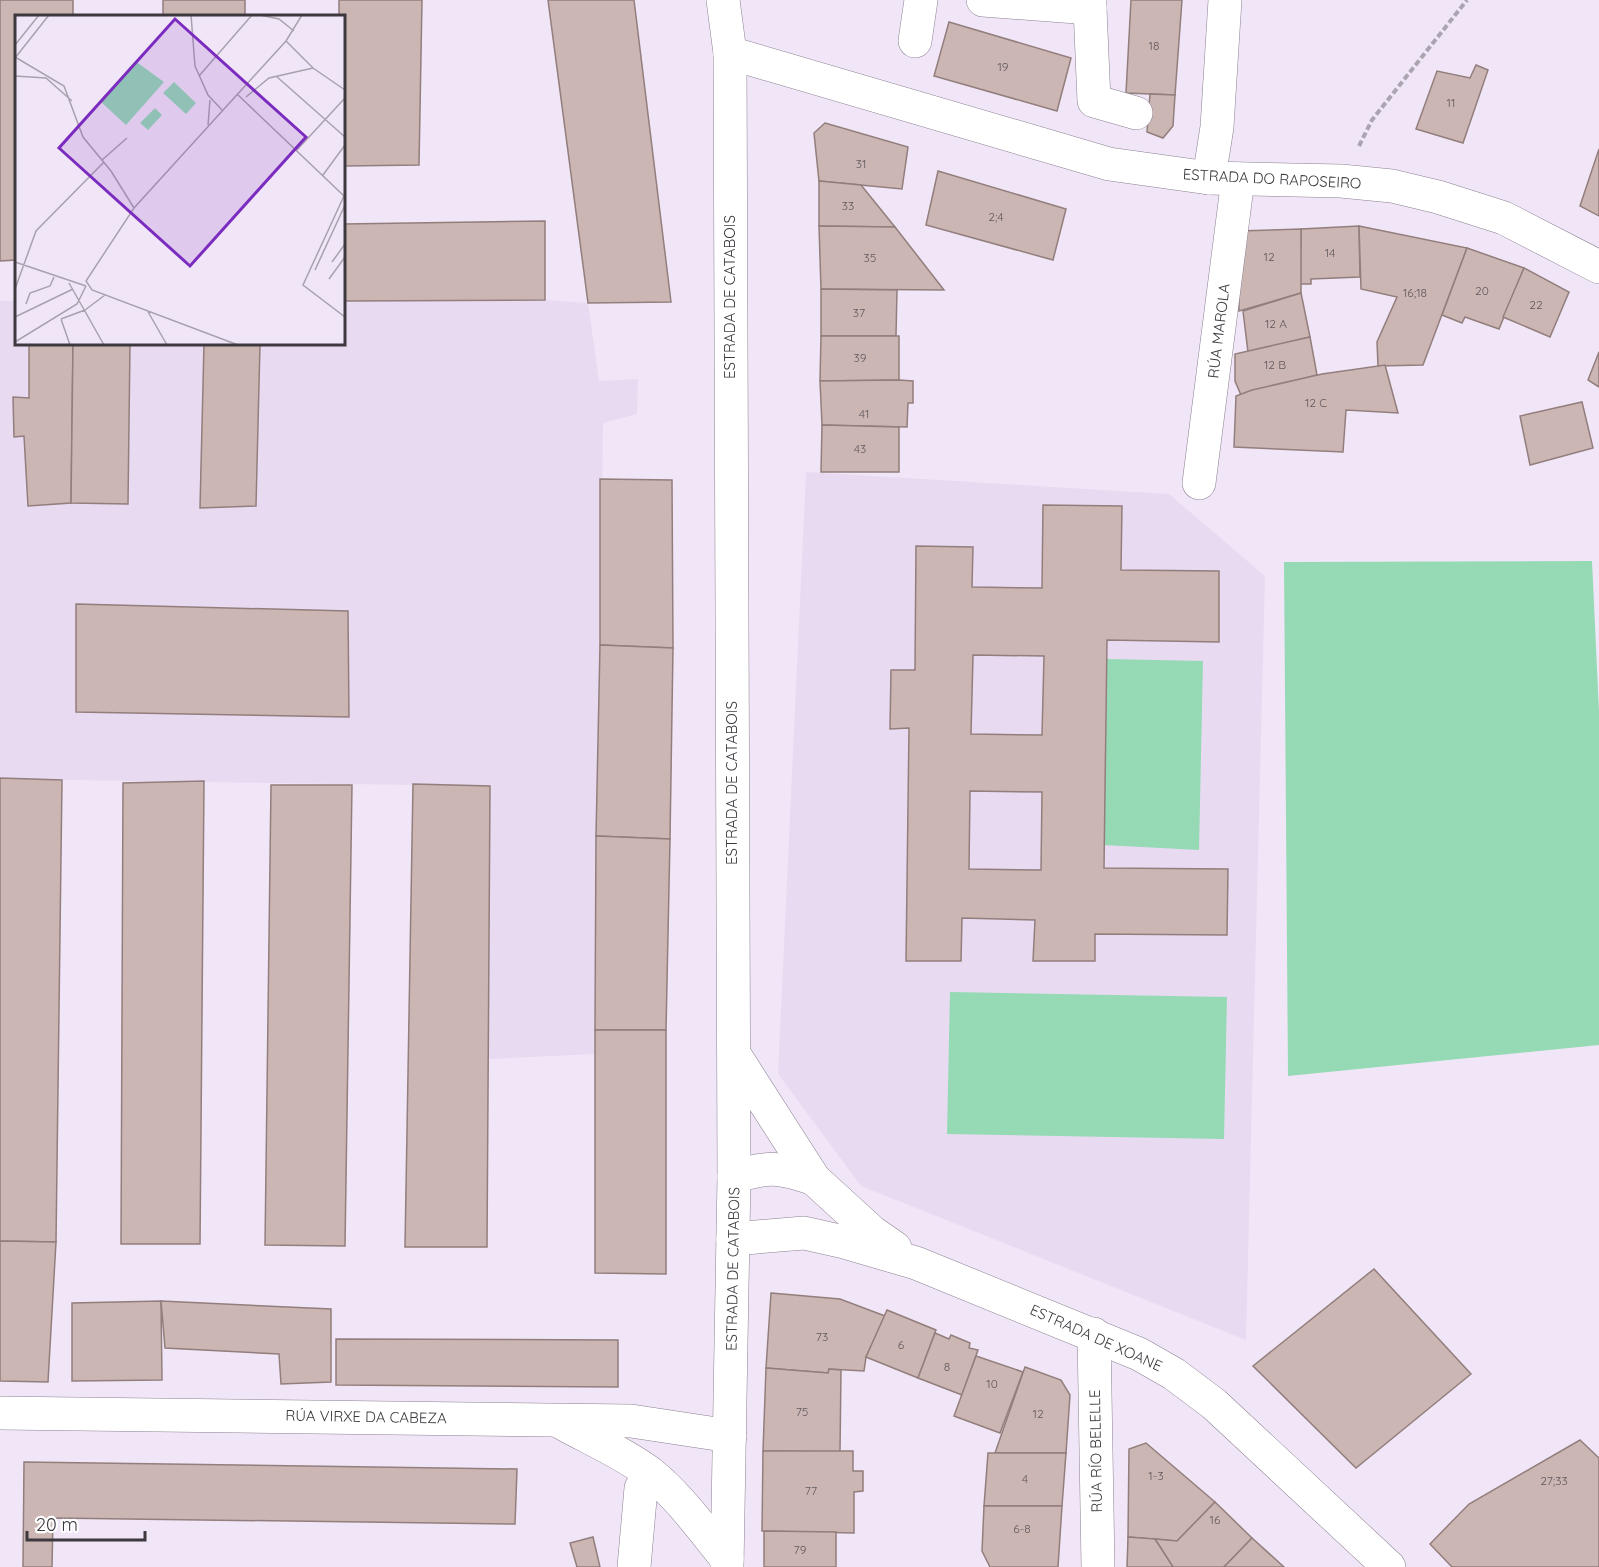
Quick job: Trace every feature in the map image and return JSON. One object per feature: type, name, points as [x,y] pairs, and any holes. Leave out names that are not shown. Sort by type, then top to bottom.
[{"type":"main road","name":"ESTRADA DE CATABOIS","points":[[723,0],[730,52],[734,1177],[727,1563]]},
{"type":"main road","points":[[915,41],[921,0]]},
{"type":"main road","points":[[983,0],[1090,4],[1094,101],[1136,113]]},
{"type":"main road","name":"RÚA MAROLA","points":[[1199,483],[1224,179],[1217,127],[1225,0]]},
{"type":"main road","name":"ESTRADA DO RAPOSEIRO","points":[[730,52],[1109,164],[1167,174],[1224,179],[1341,181],[1392,186],[1438,197],[1504,218],[1599,267]]},
{"type":"main road","points":[[733,1052],[764,1105],[814,1179],[872,1232],[916,1263]]},
{"type":"main road","points":[[734,1177],[763,1168],[788,1170],[814,1179]]},
{"type":"main road","points":[[733,1239],[804,1233],[916,1263]]},
{"type":"main road","name":"ESTRADA DE XOANE","points":[[916,1263],[1094,1334],[1139,1354],[1174,1374],[1214,1404],[1389,1567]]},
{"type":"main road","name":"RÚA RÍO BELELLE","points":[[1094,1334],[1098,1567]]},
{"type":"main road","name":"RÚA VIRXE DA CABEZA","points":[[0,1413],[631,1421],[730,1436]]},
{"type":"main road","points":[[555,1419],[619,1453],[651,1474],[689,1513],[727,1563]]},
{"type":"main road","points":[[634,1567],[641,1488],[651,1474]]},
{"type":"path","points":[[1341,181],[1372,120],[1467,0]]},
{"type":"shaded area","points":[[545,300],[588,303],[599,381],[638,379],[637,414],[603,423],[595,1054],[488,1059],[489,786],[0,779],[0,301],[15,301],[15,345],[345,345],[345,301]]},
{"type":"shaded area","points":[[806,472],[1169,494],[1265,576],[1246,1340],[861,1186],[778,1074]]},
{"type":"green space","points":[[1592,561],[1599,712],[1599,1045],[1288,1076],[1284,562]]},
{"type":"green space","points":[[1107,659],[1203,661],[1199,850],[1104,845]]},
{"type":"green space","points":[[950,992],[1227,997],[1224,1139],[947,1134]]},
{"type":"building","points":[[0,0],[73,0],[73,15],[15,15],[15,260],[0,261]]},
{"type":"building","points":[[163,0],[245,0],[245,15],[163,15]]},
{"type":"building","points":[[339,0],[422,0],[419,165],[345,166],[345,15],[339,15]]},
{"type":"building","points":[[548,0],[634,0],[671,302],[588,303]]},
{"type":"building","points":[[1131,0],[1182,0],[1175,95],[1126,93]]},
{"type":"building","points":[[949,22],[1071,58],[1057,111],[934,76]]},
{"type":"building","points":[[1476,65],[1488,70],[1463,143],[1416,129],[1437,71],[1470,78]]},
{"type":"building","points":[[1150,94],[1175,95],[1173,126],[1163,138],[1147,132]]},
{"type":"building","points":[[825,123],[908,147],[902,189],[819,181],[814,133]]},
{"type":"building","points":[[1599,149],[1599,216],[1580,206]]},
{"type":"building","points":[[938,171],[1066,209],[1053,260],[926,225]]},
{"type":"building","points":[[819,181],[861,185],[895,227],[819,226]]},
{"type":"building","points":[[545,221],[545,300],[345,301],[345,224]]},
{"type":"building","points":[[819,226],[895,227],[944,290],[821,289]]},
{"type":"building","points":[[1359,226],[1360,277],[1311,279],[1311,284],[1300,284],[1301,229]]},
{"type":"building","points":[[1359,226],[1467,248],[1423,365],[1378,366],[1377,342],[1397,297],[1361,289]]},
{"type":"building","points":[[1301,229],[1301,293],[1239,311],[1238,231]]},
{"type":"building","points":[[1467,248],[1524,268],[1499,329],[1465,317],[1462,323],[1442,315]]},
{"type":"building","points":[[1524,268],[1569,292],[1550,337],[1503,317]]},
{"type":"building","points":[[821,289],[897,290],[896,336],[821,336]]},
{"type":"building","points":[[1301,293],[1310,337],[1248,352],[1243,311]]},
{"type":"building","points":[[821,336],[899,336],[899,380],[820,381]]},
{"type":"building","points":[[1310,337],[1317,375],[1241,395],[1235,381],[1235,354]]},
{"type":"building","points":[[29,345],[73,345],[71,503],[28,506],[24,436],[14,437],[13,397],[29,398]]},
{"type":"building","points":[[73,345],[130,345],[128,504],[71,503]]},
{"type":"building","points":[[204,345],[260,345],[256,506],[200,508]]},
{"type":"building","points":[[1599,352],[1599,387],[1588,380]]},
{"type":"building","points":[[1385,365],[1398,413],[1346,410],[1343,452],[1234,447],[1236,396],[1252,390],[1322,374]]},
{"type":"building","points":[[820,381],[913,381],[913,403],[908,403],[907,427],[822,425]]},
{"type":"building","points":[[1582,402],[1593,448],[1530,465],[1520,416]]},
{"type":"building","points":[[822,425],[899,427],[899,472],[821,472]]},
{"type":"building","points":[[600,479],[672,480],[673,648],[600,645]]},
{"type":"building","points":[[1043,505],[1122,506],[1121,570],[1219,571],[1219,642],[1107,640],[1104,868],[1228,869],[1227,935],[1095,934],[1095,961],[1033,961],[1035,920],[962,918],[961,961],[906,961],[909,728],[890,729],[891,670],[915,670],[916,546],[973,547],[972,587],[1042,588]],"holes":[[[973,655],[1044,656],[1042,735],[971,734]],[[970,791],[1042,792],[1041,870],[969,869]]]},
{"type":"building","points":[[76,604],[348,611],[349,717],[76,712]]},
{"type":"building","points":[[600,645],[673,648],[670,839],[596,836]]},
{"type":"building","points":[[0,778],[62,780],[56,1242],[0,1241]]},
{"type":"building","points":[[204,781],[200,1244],[121,1244],[123,783]]},
{"type":"building","points":[[413,784],[490,786],[487,1247],[405,1247]]},
{"type":"building","points":[[271,785],[352,785],[345,1246],[265,1245]]},
{"type":"building","points":[[596,836],[670,839],[666,1030],[595,1030]]},
{"type":"building","points":[[595,1030],[666,1030],[666,1274],[595,1273]]},
{"type":"building","points":[[0,1241],[56,1242],[48,1382],[0,1381]]},
{"type":"building","points":[[1374,1269],[1471,1374],[1356,1468],[1253,1366]]},
{"type":"building","points":[[771,1293],[840,1299],[885,1316],[866,1357],[864,1371],[829,1369],[828,1373],[766,1368]]},
{"type":"building","points":[[161,1301],[162,1380],[72,1381],[72,1303]]},
{"type":"building","points":[[161,1301],[331,1309],[331,1382],[281,1384],[279,1354],[165,1348]]},
{"type":"building","points":[[887,1310],[936,1330],[918,1378],[866,1357]]},
{"type":"building","points":[[935,1333],[949,1339],[951,1335],[970,1343],[969,1348],[978,1350],[962,1395],[918,1378]]},
{"type":"building","points":[[336,1339],[618,1340],[618,1387],[336,1385]]},
{"type":"building","points":[[976,1356],[1023,1372],[1000,1433],[954,1416]]},
{"type":"building","points":[[1025,1367],[1061,1380],[1070,1395],[1066,1453],[995,1453]]},
{"type":"building","points":[[766,1368],[828,1373],[829,1369],[841,1370],[840,1452],[763,1451]]},
{"type":"building","points":[[1580,1440],[1599,1458],[1599,1567],[1452,1567],[1430,1544],[1469,1504]]},
{"type":"building","points":[[1146,1443],[1215,1502],[1177,1541],[1128,1537],[1129,1449]]},
{"type":"building","points":[[763,1451],[853,1451],[853,1471],[863,1471],[863,1491],[854,1492],[854,1533],[762,1531]]},
{"type":"building","points":[[988,1453],[1066,1453],[1062,1506],[984,1506]]},
{"type":"building","points":[[24,1462],[517,1469],[515,1524],[53,1518],[52,1567],[23,1567]]},
{"type":"building","points":[[1215,1502],[1252,1538],[1224,1567],[1173,1567],[1155,1539],[1177,1541]]},
{"type":"building","points":[[984,1506],[1062,1506],[1058,1567],[990,1567],[982,1551]]},
{"type":"building","points":[[764,1531],[836,1532],[836,1567],[764,1567]]},
{"type":"building","points":[[593,1537],[600,1567],[577,1567],[570,1543]]},
{"type":"building","points":[[1128,1537],[1155,1539],[1173,1567],[1127,1567]]},
{"type":"building","points":[[1252,1538],[1284,1567],[1224,1567]]}]
